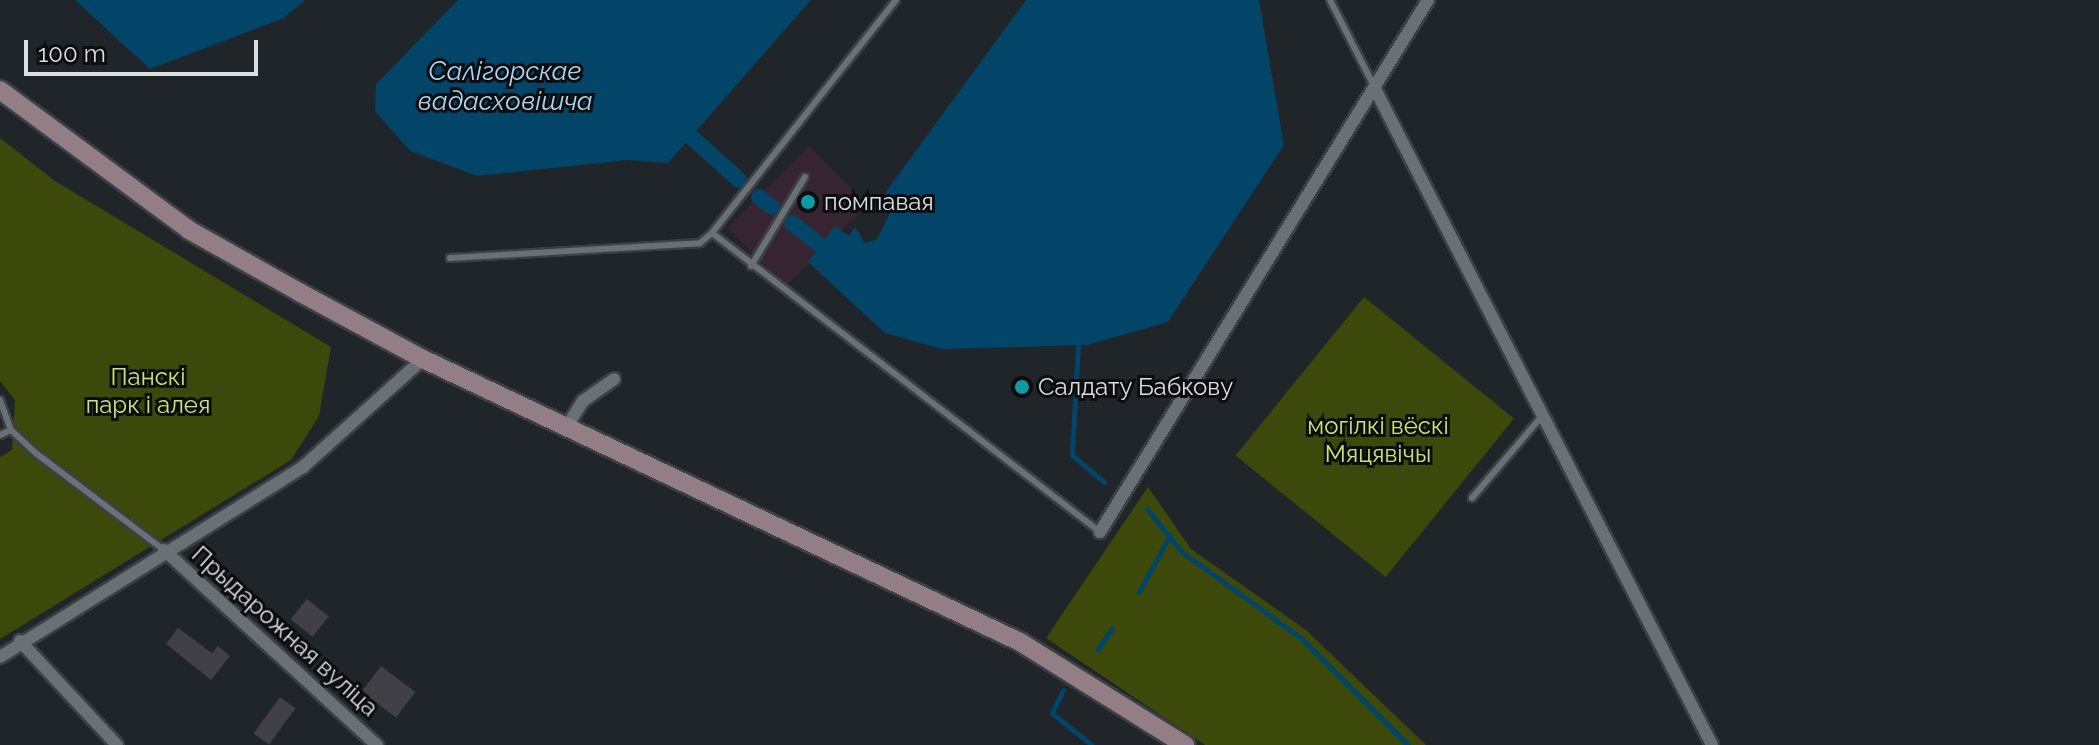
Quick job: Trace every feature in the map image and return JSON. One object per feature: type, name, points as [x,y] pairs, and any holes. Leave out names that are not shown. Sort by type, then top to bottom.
[{"type":"main road","points":[[0,90],[189,230],[423,359],[1020,642],[1185,745]]},
{"type":"street","points":[[1100,532],[1428,0]]},
{"type":"street","points":[[1375,89],[1546,413],[1712,745]]},
{"type":"street","points":[[0,657],[20,641],[164,550],[303,467],[423,359]]},
{"type":"street","points":[[566,428],[583,401],[614,379]]},
{"type":"street","name":"Прыдарожная вуліца","points":[[164,550],[377,745]]},
{"type":"street","points":[[20,641],[117,745]]},
{"type":"lane","points":[[450,258],[700,243],[712,233],[896,0]]},
{"type":"lane","points":[[1330,0],[1375,89]]},
{"type":"lane","points":[[751,266],[805,177]]},
{"type":"lane","points":[[712,233],[1100,532]]},
{"type":"lane","points":[[0,400],[11,430],[164,550]]},
{"type":"lane","points":[[1472,498],[1526,426],[1546,413]]},
{"type":"lane","points":[[0,435],[11,430]]},
{"type":"shaded area","points":[[809,146],[868,205],[786,287],[727,228]]},
{"type":"green space","name":"Панскі парк і алея","points":[[0,138],[55,181],[331,347],[319,416],[291,460],[0,639],[0,457],[12,450],[15,400],[0,381]]},
{"type":"green space","name":"могілкі вёскі Мяцявічы","points":[[1364,297],[1514,418],[1386,577],[1236,456]]},
{"type":"green space","points":[[1148,487],[1191,549],[1306,630],[1426,745],[1205,745],[1046,638]]},
{"type":"water","points":[[75,0],[305,0],[284,18],[150,69]]},
{"type":"water","name":"Салігорскае вадасховішча","points":[[458,0],[811,0],[668,163],[628,160],[477,176],[410,151],[375,111],[376,84]]},
{"type":"water","points":[[1026,0],[1259,0],[1284,145],[1168,322],[1087,345],[942,349],[885,333],[808,262],[835,226],[849,236],[855,227],[865,243],[877,239],[891,211],[885,193]]},
{"type":"building","points":[[307,599],[329,617],[312,637],[291,619]]},
{"type":"building","points":[[178,628],[212,653],[218,646],[230,656],[211,680],[166,644]]},
{"type":"building","points":[[381,666],[415,692],[396,717],[362,692]]},
{"type":"building","points":[[280,697],[295,708],[269,745],[254,733]]},
{"type":"waterway","points":[[675,122],[739,180]]},
{"type":"waterway","points":[[759,197],[772,207]]},
{"type":"waterway","points":[[792,223],[820,245]]},
{"type":"waterway","points":[[1078,346],[1072,455],[1104,482]]},
{"type":"waterway","points":[[1147,509],[1182,552],[1302,639],[1408,745]]},
{"type":"waterway","points":[[1139,592],[1170,535]]},
{"type":"waterway","points":[[1098,649],[1112,628]]},
{"type":"waterway","points":[[1063,690],[1052,713],[1092,745]]},
{"type":"place","name":"помпавая","points":[[808,202]]},
{"type":"place","name":"Салдату Бабкову","points":[[1022,387]]}]
